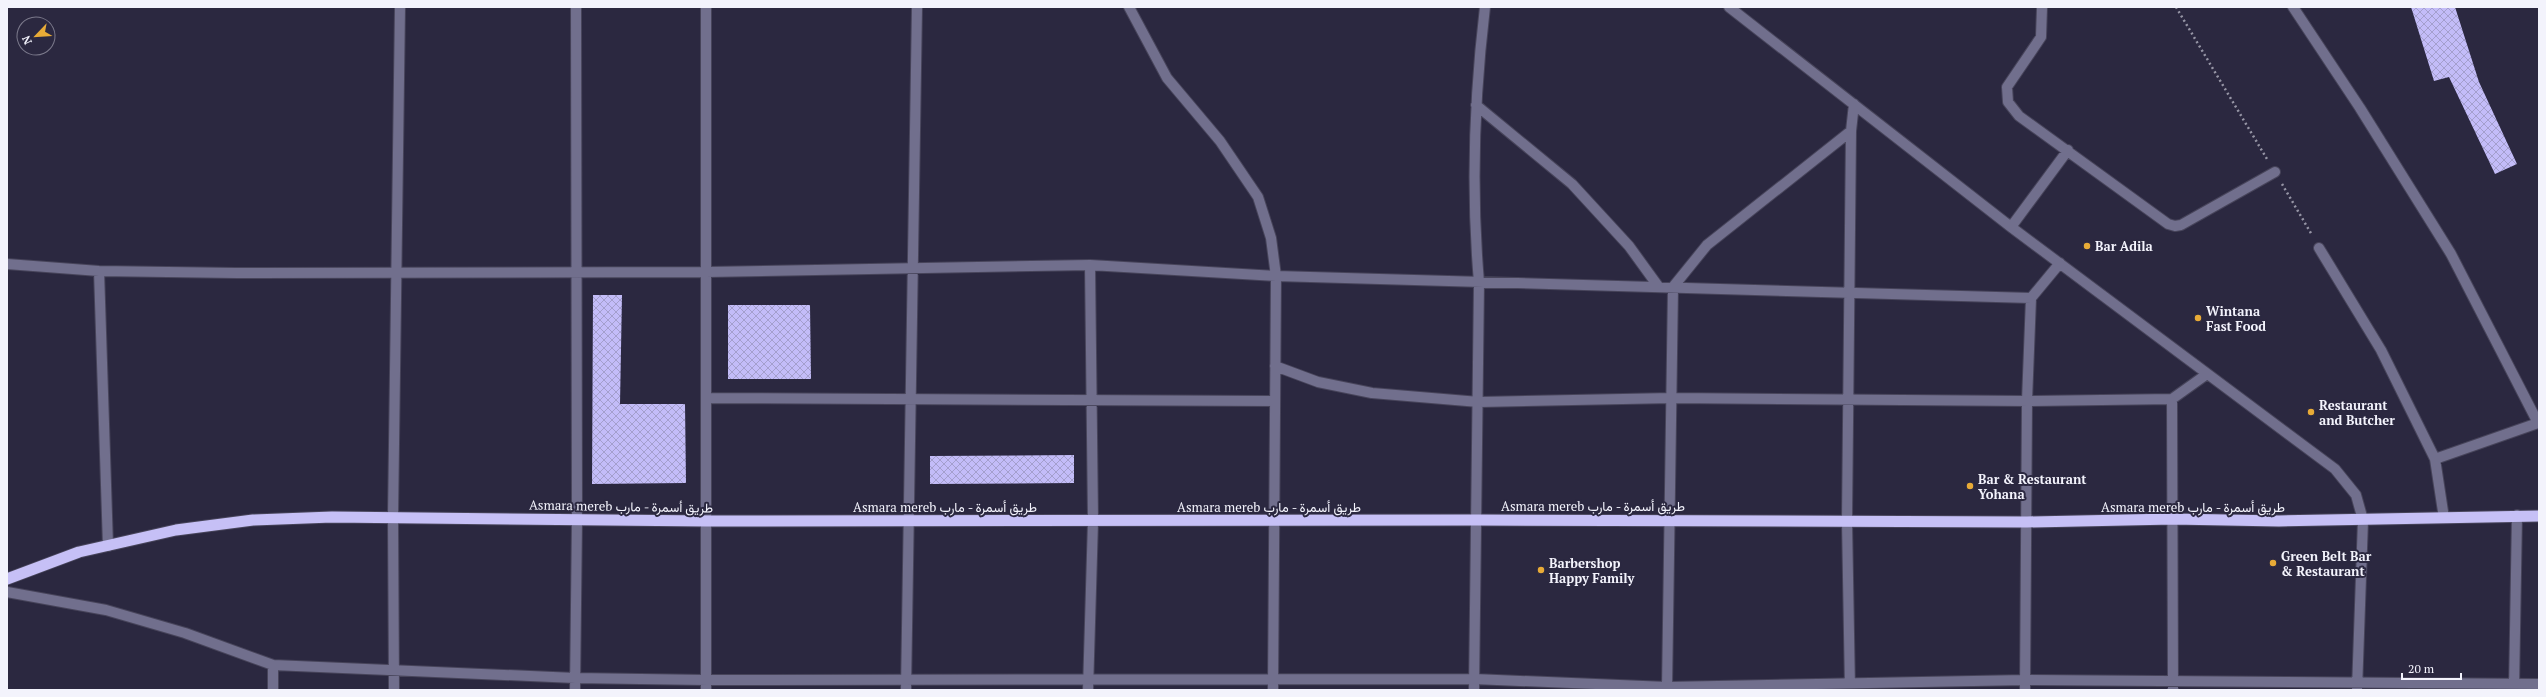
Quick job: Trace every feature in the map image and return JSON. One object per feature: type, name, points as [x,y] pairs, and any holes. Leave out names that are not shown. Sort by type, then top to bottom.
[{"type":"highway","name":"Asmara mereb طريق أسمرة - مارب","points":[[7,579],[79,552],[176,530],[253,520],[393,517],[707,521],[1671,520],[2027,522],[2173,519],[2363,520],[2517,515],[2539,516]]},
{"type":"street","points":[[394,690],[393,517],[398,272],[400,7]]},
{"type":"street","points":[[575,690],[577,519],[576,7]]},
{"type":"street","points":[[706,7],[706,685]]},
{"type":"street","points":[[906,690],[910,520],[911,269],[917,7]]},
{"type":"street","points":[[1129,7],[1167,78],[1220,141],[1258,197],[1271,238],[1276,276],[1273,690]]},
{"type":"street","points":[[1474,690],[1479,402],[1478,282],[1474,219],[1474,140],[1485,7]]},
{"type":"street","points":[[1729,7],[2011,227],[2335,469],[2356,495],[2363,520],[2357,685]]},
{"type":"street","points":[[2042,7],[2041,37],[2007,87],[2008,102],[2019,116],[2068,150],[2168,224],[2175,226],[2275,172]]},
{"type":"street","points":[[2293,7],[2360,108],[2451,254],[2538,423],[2435,459]]},
{"type":"street","points":[[1850,687],[1847,521],[1851,131],[1854,104]]},
{"type":"street","points":[[1476,105],[1572,184],[1629,246],[1658,286]]},
{"type":"street","points":[[1667,688],[1671,520],[1673,287],[1708,245],[1851,131]]},
{"type":"street","points":[[2011,227],[2068,150]]},
{"type":"street","points":[[2320,248],[2380,350],[2435,459],[2444,518]]},
{"type":"street","points":[[2025,685],[2027,401],[2030,298],[2060,263]]},
{"type":"street","points":[[7,264],[99,271],[236,273],[576,271],[706,272],[1090,265],[1276,276],[1850,291],[2030,298]]},
{"type":"street","points":[[1088,690],[1093,521],[1090,265]]},
{"type":"street","points":[[99,271],[108,546]]},
{"type":"street","points":[[1275,366],[1318,382],[1372,393],[1479,402],[1672,398],[2027,401],[2172,399],[2206,374]]},
{"type":"street","points":[[706,398],[910,401],[1275,401]]},
{"type":"street","points":[[2172,399],[2173,685]]},
{"type":"street","points":[[2514,687],[2517,515]]},
{"type":"street","points":[[7,592],[106,610],[185,633],[273,665],[706,685],[906,679],[1274,678],[1474,679],[1667,688],[2025,685],[2357,685],[2514,687],[2539,684]]},
{"type":"street","points":[[273,665],[273,690]]},
{"type":"path","points":[[2176,7],[2320,248]]},
{"type":"building","points":[[2411,7],[2455,7],[2479,82],[2517,164],[2495,174],[2449,77],[2434,81]]},
{"type":"building","points":[[593,295],[622,295],[620,404],[685,404],[686,483],[592,484]]},
{"type":"building","points":[[728,305],[810,305],[811,379],[728,379]]},
{"type":"building","points":[[1074,455],[1074,483],[930,484],[930,456]]},
{"type":"place","name":"Bar Adila","points":[[2087,246]]},
{"type":"place","name":"Wintana Fast Food","points":[[2198,318]]},
{"type":"place","name":"Restaurant and Butcher","points":[[2311,412]]},
{"type":"place","name":"Bar & Restaurant Yohana","points":[[1970,486]]},
{"type":"place","name":"Green Belt Bar & Restaurant","points":[[2273,563]]},
{"type":"place","name":"Barbershop Happy Family","points":[[1541,570]]}]
